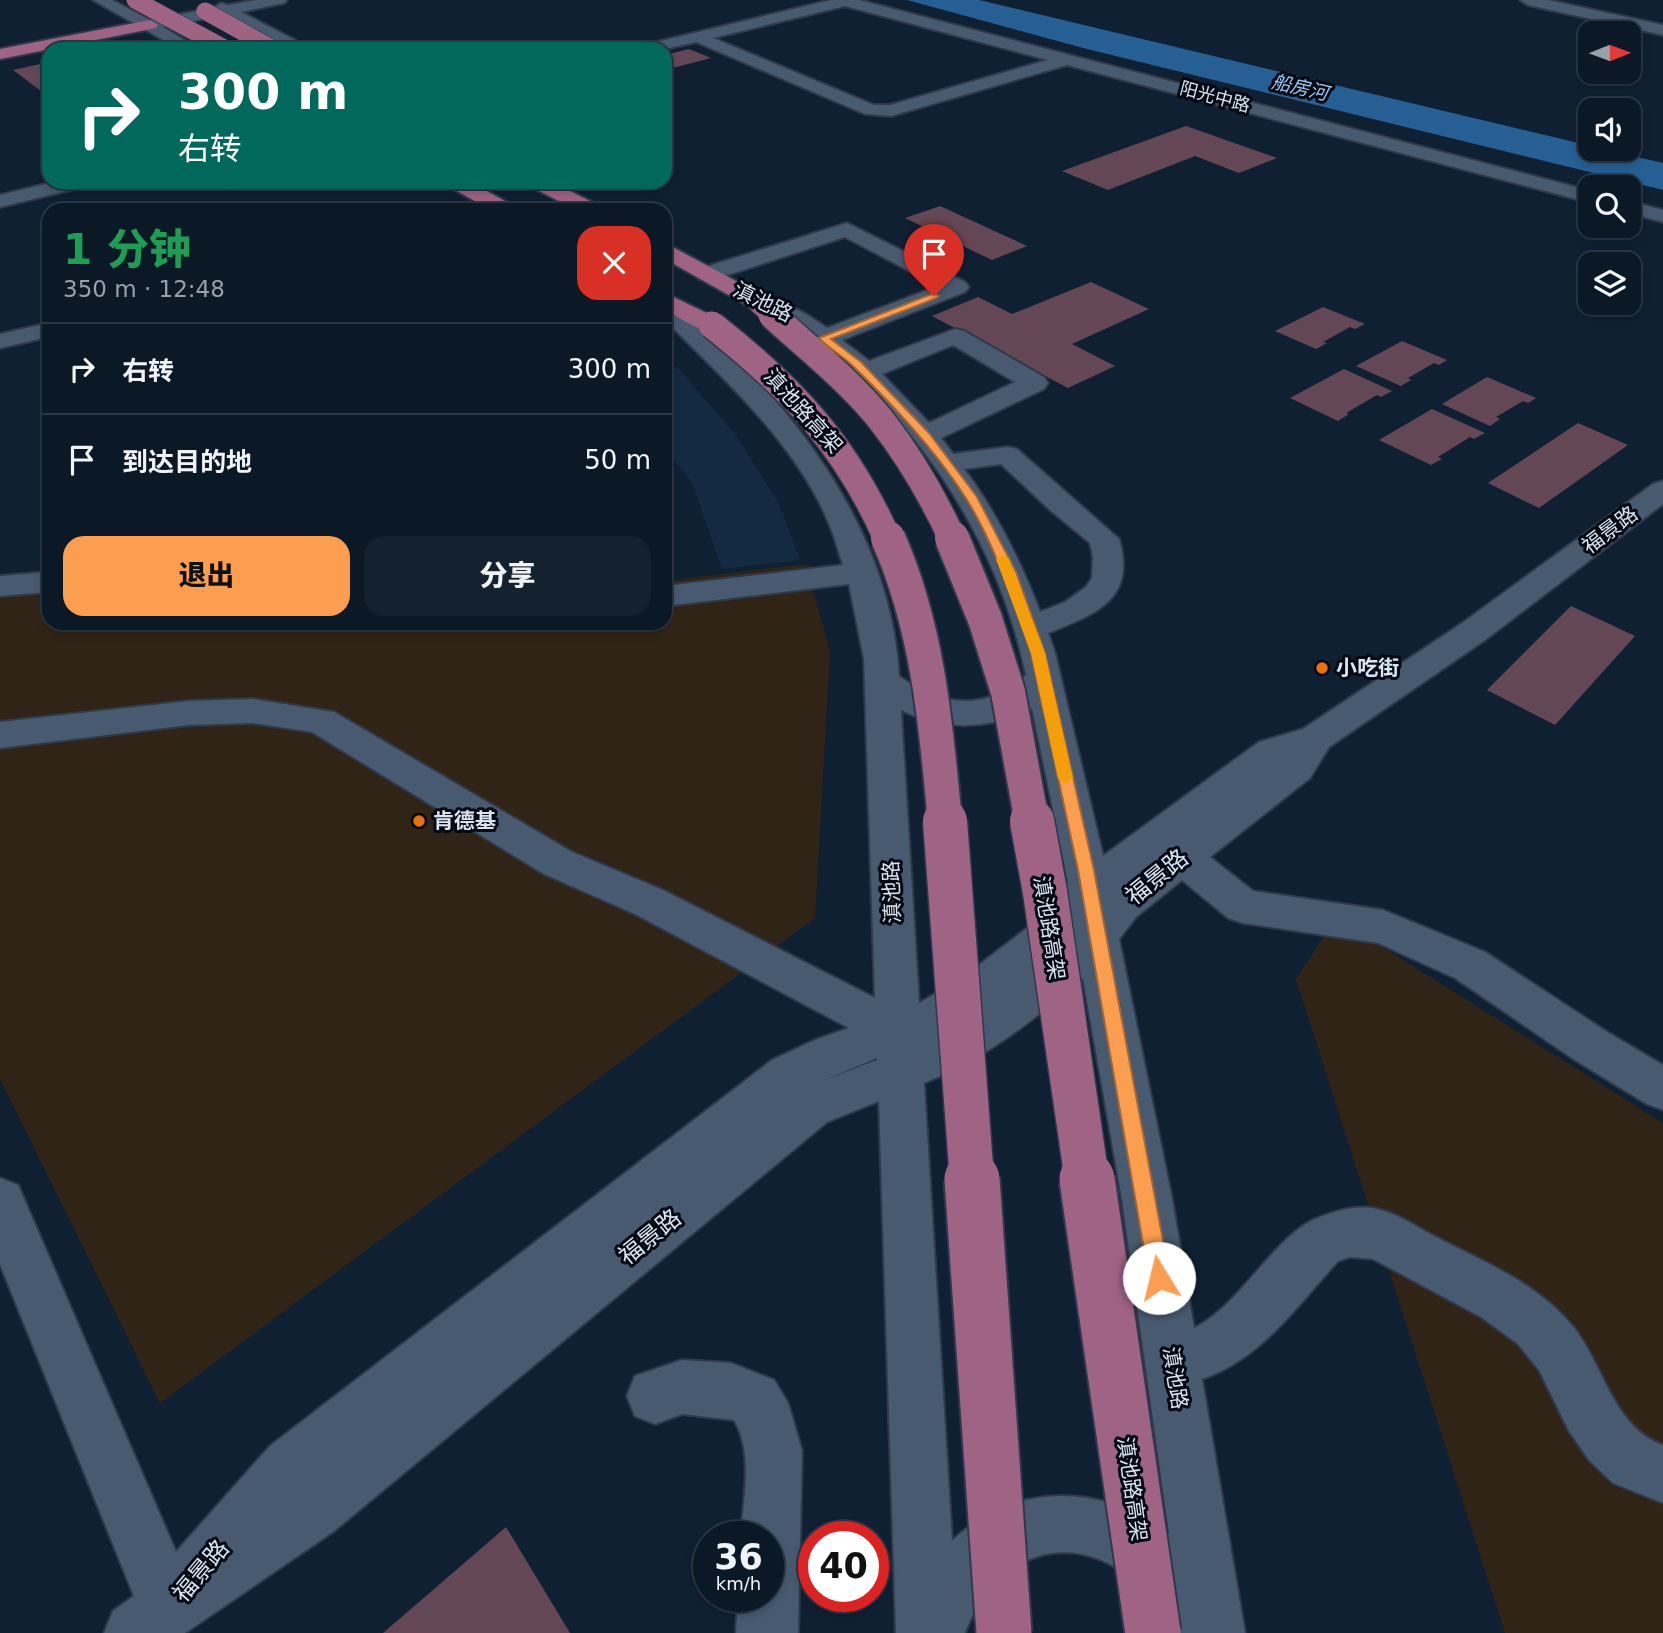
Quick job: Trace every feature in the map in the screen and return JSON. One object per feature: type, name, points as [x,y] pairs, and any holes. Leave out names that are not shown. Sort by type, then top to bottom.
[{"type":"main road","points":[[135,0],[211,42]]},
{"type":"main road","points":[[184,0],[275,42]]},
{"type":"main road","points":[[0,42],[144,22]]},
{"type":"main road","points":[[54,42],[144,22]]},
{"type":"main road","points":[[0,54],[42,45]]},
{"type":"main road","points":[[468,189],[494,203]]},
{"type":"main road","points":[[550,189],[579,203]]},
{"type":"main road","name":"滇池路","points":[[672,254],[758,302]]},
{"type":"main road","name":"滇池路高架","points":[[758,302],[841,378],[880,419],[932,495],[985,619],[1008,692],[1045,891],[1153,1633]]},
{"type":"main road","name":"滇池路","points":[[672,304],[712,325]]},
{"type":"main road","name":"滇池路高架","points":[[712,325],[758,361],[799,402],[841,451],[871,501],[897,559],[919,624],[935,717],[949,858],[1004,1633]]},
{"type":"street","points":[[101,0],[179,42]]},
{"type":"street","points":[[144,22],[220,4],[279,0]]},
{"type":"street","points":[[672,43],[845,0]]},
{"type":"street","name":"阳光中路","points":[[845,0],[1578,194]]},
{"type":"street","points":[[1528,0],[1663,30]]},
{"type":"street","points":[[220,4],[276,42]]},
{"type":"street","points":[[698,37],[871,110],[891,111],[1069,58]]},
{"type":"street","points":[[0,201],[51,189]]},
{"type":"street","points":[[465,189],[476,193]]},
{"type":"street","points":[[1641,210],[1663,216]]},
{"type":"street","points":[[707,274],[846,229],[957,287],[824,338]]},
{"type":"street","name":"滇池路","points":[[758,302],[800,320],[824,338],[865,372],[925,435],[978,508],[1009,572],[1030,628],[1089,888],[1147,1199],[1212,1633]]},
{"type":"street","name":"滇池路","points":[[672,313],[762,402],[803,453],[842,517],[861,573],[879,648],[883,681],[928,1633]]},
{"type":"street","points":[[0,341],[42,332]]},
{"type":"street","points":[[865,372],[955,336],[1035,383],[925,435]]},
{"type":"street","points":[[946,463],[1007,455],[1104,540],[1109,557],[1108,579],[1097,594],[1077,609],[1030,628]]},
{"type":"street","name":"福景路","points":[[152,1620],[313,1510],[810,1107],[899,1052],[926,1021],[973,995],[1054,931],[1080,895],[1272,751],[1316,738],[1473,632],[1663,490]]},
{"type":"street","points":[[672,595],[861,573]]},
{"type":"street","points":[[0,586],[42,583]]},
{"type":"street","points":[[883,681],[894,692],[925,707],[963,713],[998,709],[1013,703],[1036,686],[1043,676]]},
{"type":"street","points":[[0,735],[189,713],[253,711],[321,721],[558,863],[649,902],[899,1052]]},
{"type":"street","name":"福景路","points":[[899,1052],[947,1053],[998,1022],[1086,952],[1122,905],[1297,768],[1316,738]]},
{"type":"street","points":[[1182,857],[1243,906],[1383,926],[1470,965],[1591,1046],[1663,1089]]},
{"type":"street","points":[[0,1202],[152,1620]]},
{"type":"street","points":[[1172,1358],[1192,1356],[1212,1349],[1241,1328],[1322,1241],[1350,1232],[1378,1234],[1500,1298],[1537,1325],[1558,1351],[1589,1411],[1609,1440],[1633,1463],[1663,1474]]},
{"type":"street","points":[[655,1396],[682,1387],[731,1390],[754,1400],[768,1423],[774,1451],[767,1633]]},
{"type":"street","points":[[934,1633],[953,1587],[972,1561],[996,1540],[1014,1532],[1052,1522],[1083,1524],[1114,1534],[1144,1551],[1171,1575],[1196,1606],[1212,1633]]},
{"type":"shaded area","points":[[676,366],[736,435],[779,504],[800,560],[722,569],[692,483],[672,458],[672,367]]},
{"type":"shaded area","points":[[806,564],[830,652],[815,918],[160,1403],[0,1079],[0,590],[42,586],[42,630],[672,630],[672,580]]},
{"type":"shaded area","points":[[1336,918],[1663,1123],[1663,1633],[1505,1633],[1296,979]]},
{"type":"water","name":"船房河","points":[[907,0],[979,0],[1578,143],[1578,161],[1641,161],[1641,158],[1663,163],[1663,190],[1641,185],[1641,175],[1602,175],[1087,49]]},
{"type":"building","points":[[689,49],[711,58],[672,68],[672,53]]},
{"type":"building","points":[[42,64],[42,92],[13,70]]},
{"type":"building","points":[[1186,126],[1277,158],[1239,173],[1195,156],[1108,190],[1062,171]]},
{"type":"building","points":[[940,206],[1027,246],[992,260],[905,218]]},
{"type":"building","points":[[1091,282],[1149,309],[1072,344],[1115,366],[1068,388],[932,316],[978,297],[1012,314]]},
{"type":"building","points":[[1323,307],[1365,324],[1355,329],[1350,327],[1316,349],[1275,331]]},
{"type":"building","points":[[1402,341],[1447,360],[1439,365],[1434,363],[1408,378],[1411,380],[1401,386],[1356,366]]},
{"type":"building","points":[[1344,369],[1392,391],[1381,397],[1377,395],[1346,413],[1349,414],[1338,421],[1290,398]]},
{"type":"building","points":[[1487,377],[1536,398],[1528,403],[1523,401],[1496,417],[1500,419],[1490,426],[1442,404]]},
{"type":"building","points":[[1432,409],[1485,433],[1474,439],[1470,437],[1438,457],[1442,459],[1431,465],[1379,440]]},
{"type":"building","points":[[1578,423],[1628,445],[1539,508],[1488,483]]},
{"type":"building","points":[[1571,606],[1635,636],[1555,725],[1487,690]]},
{"type":"building","points":[[506,1527],[570,1633],[383,1633]]},
{"type":"slow traffic","points":[[1003,559],[1038,653],[1066,778]]},
{"type":"place","name":"小吃街","points":[[1322,668]]},
{"type":"place","name":"肯德基","points":[[419,821]]},
{"type":"route","points":[[934,296],[824,338],[858,364],[925,435],[973,500],[1009,572],[1030,628],[1038,653],[1086,870],[1147,1199],[1159,1278]]}]
